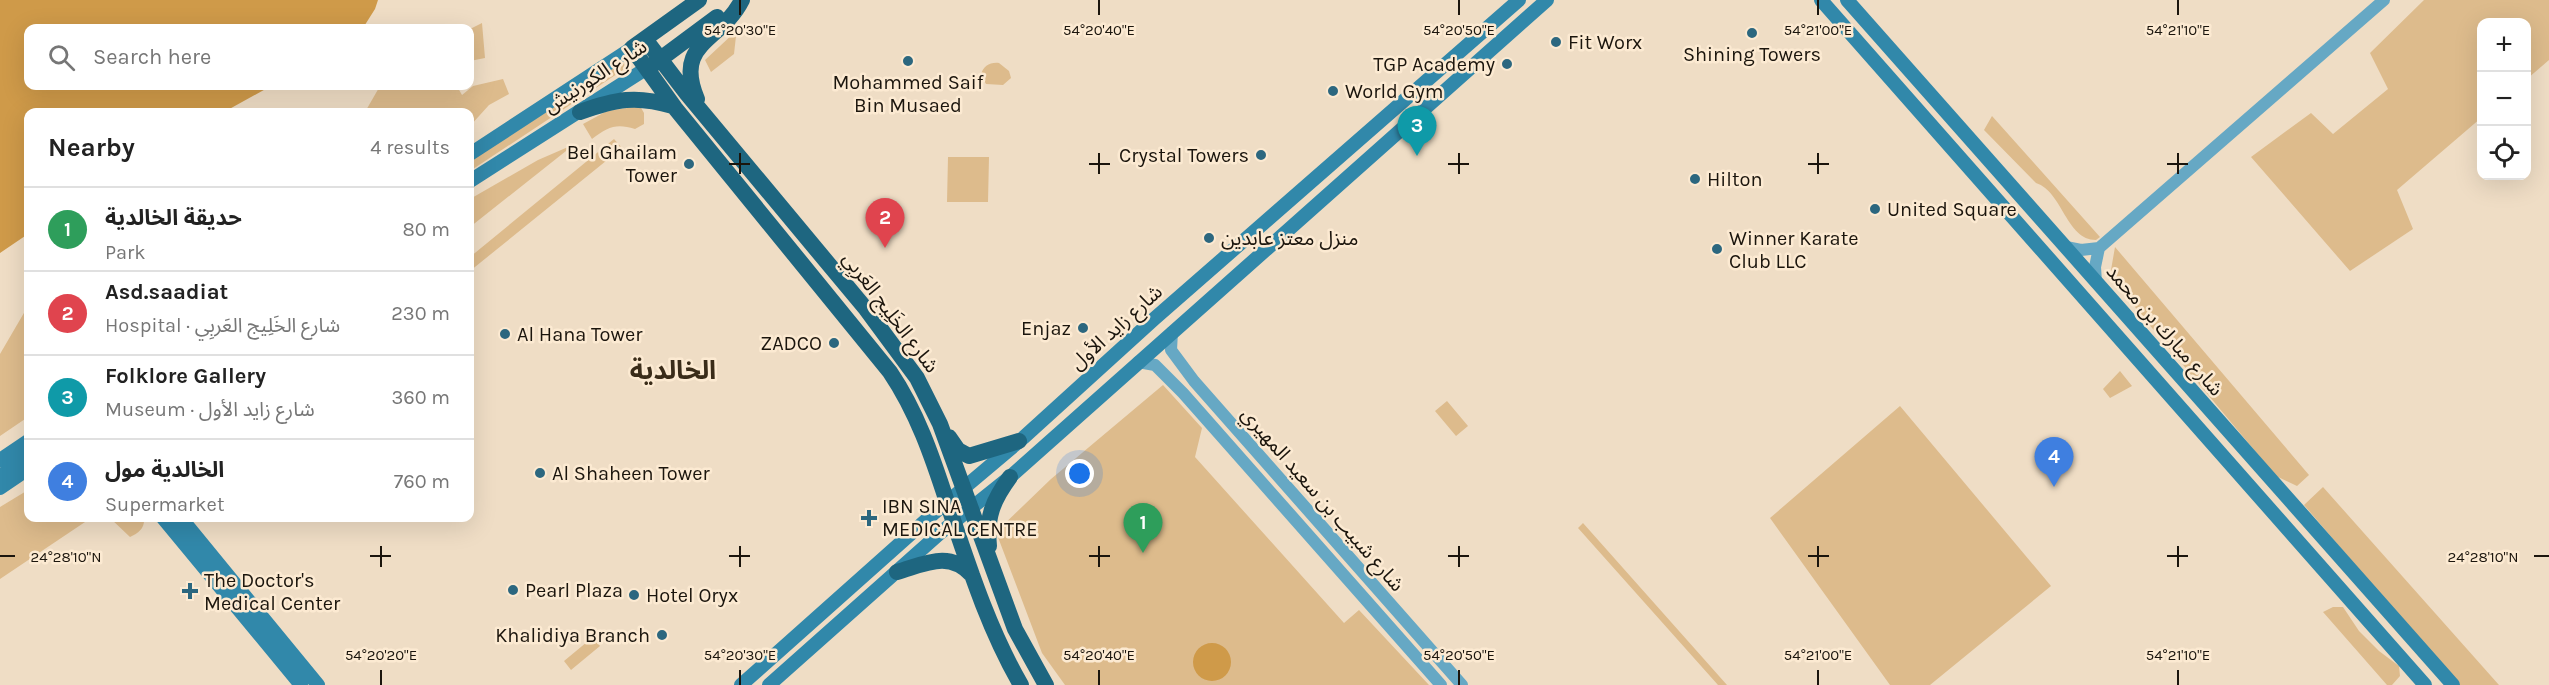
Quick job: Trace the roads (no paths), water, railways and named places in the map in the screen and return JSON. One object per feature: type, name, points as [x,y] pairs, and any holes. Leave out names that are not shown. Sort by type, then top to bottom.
[{"type":"highway","name":"شارع الكورنيش","points":[[634,47],[699,0]]},
{"type":"highway","name":"شارع الكورنيش","points":[[653,64],[741,0]]},
{"type":"highway","points":[[701,109],[689,76],[692,61],[701,45],[731,17],[741,0]]},
{"type":"highway","name":"شارع الخَلِيج العَربِي","points":[[634,47],[701,109],[898,351],[917,378],[939,424],[1019,638],[1046,685]]},
{"type":"highway","name":"شارع الخَلِيج العَربِي","points":[[653,64],[674,106],[894,379],[921,427],[972,575],[998,641],[1021,685]]},
{"type":"highway","points":[[580,112],[628,98],[651,99],[674,106]]},
{"type":"highway","points":[[939,424],[958,450],[969,456],[1019,441]]},
{"type":"highway","points":[[991,568],[988,517],[993,503],[1010,477]]},
{"type":"highway","points":[[897,572],[930,562],[949,561],[963,566],[972,575]]},
{"type":"main road","name":"شارع زايد الأول","points":[[741,685],[826,600],[889,545],[947,502],[1019,441],[1154,319],[1519,0]]},
{"type":"main road","name":"شارع زايد الأول","points":[[770,685],[954,522],[1010,477],[1547,0]]},
{"type":"main road","name":"شارع مبارك بن محمد","points":[[1821,0],[2425,685]]},
{"type":"main road","name":"شارع مبارك بن محمد","points":[[1847,0],[2453,685]]},
{"type":"main road","points":[[544,134],[545,127],[552,119],[627,72],[634,47]]},
{"type":"main road","name":"شارع الكورنيش","points":[[474,151],[634,47]]},
{"type":"main road","name":"شارع الكورنيش","points":[[474,178],[653,64]]},
{"type":"main road","points":[[0,460],[24,444]]},
{"type":"main road","points":[[0,476],[24,460]]},
{"type":"main road","points":[[0,488],[24,472]]},
{"type":"main road","points":[[166,522],[301,685]]},
{"type":"main road","points":[[184,522],[318,685]]},
{"type":"street","points":[[2066,247],[2081,250],[2099,248],[2384,0]]},
{"type":"street","points":[[2096,282],[2095,267],[2099,248]]},
{"type":"street","name":"شارع شبيب بن سعيد المهيري","points":[[1172,332],[1171,350],[1190,376],[1462,685]]},
{"type":"street","name":"شارع شبيب بن سعيد المهيري","points":[[1138,362],[1155,365],[1178,389],[1442,685]]},
{"type":"street","points":[[1178,389],[1177,379],[1183,375],[1190,376]]},
{"type":"place","name":"Shining Towers","points":[[1752,33]]},
{"type":"place","name":"Fit Worx","points":[[1556,42]]},
{"type":"place","name":"Mohammed Saif Bin Musaed","points":[[908,61]]},
{"type":"place","name":"TGP Academy","points":[[1507,64]]},
{"type":"place","name":"World Gym","points":[[1333,91]]},
{"type":"place","name":"Crystal Towers","points":[[1261,155]]},
{"type":"place","name":"Folklore Gallery","points":[[1417,156]]},
{"type":"place","name":"Bel Ghailam Tower","points":[[689,164]]},
{"type":"place","name":"Hilton","points":[[1695,179]]},
{"type":"place","name":"United Square","points":[[1875,209]]},
{"type":"place","name":"منزل معتز عابدين","points":[[1209,238]]},
{"type":"place","name":"Asd.saadiat","points":[[885,248]]},
{"type":"place","name":"Winner Karate Club LLC","points":[[1717,249]]},
{"type":"place","name":"Enjaz","points":[[1083,328]]},
{"type":"place","name":"Al Hana Tower","points":[[505,334]]},
{"type":"place","name":"ZADCO","points":[[834,343]]},
{"type":"place","name":"Al Shaheen Tower","points":[[540,473]]},
{"type":"place","name":"الخالدية مول","points":[[2054,487]]},
{"type":"place","name":"IBN SINA MEDICAL CENTRE","points":[[869,518]]},
{"type":"place","name":"حديقة الخالدية","points":[[1143,553]]},
{"type":"place","name":"Pearl Plaza","points":[[513,590]]},
{"type":"place","name":"The Doctor's Medical Center","points":[[190,591]]},
{"type":"place","name":"Hotel Oryx","points":[[634,595]]},
{"type":"place","name":"Khalidiya Branch","points":[[662,635]]},
{"type":"district","name":"الخالدية","points":[[673,370]]}]
